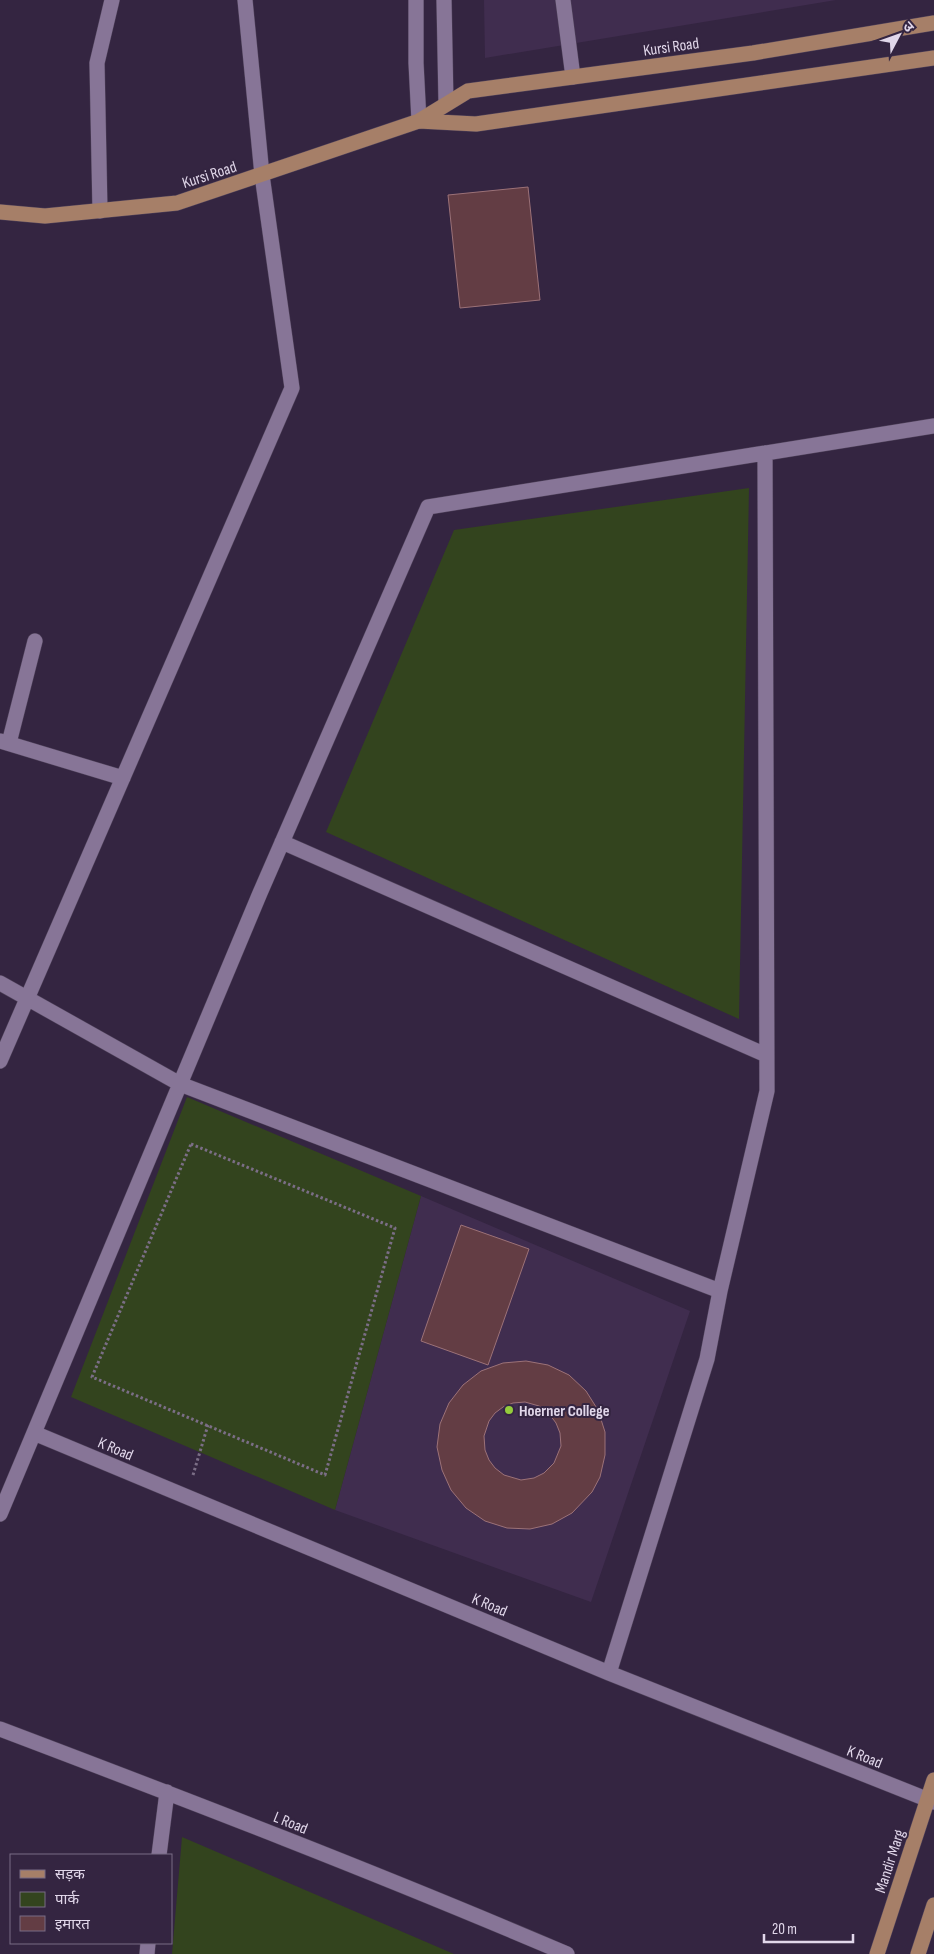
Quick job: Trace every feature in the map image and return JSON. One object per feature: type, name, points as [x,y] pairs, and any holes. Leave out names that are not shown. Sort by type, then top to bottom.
[{"type":"main road","name":"Kursi Road","points":[[0,212],[46,216],[177,203],[420,121],[468,91],[753,53],[934,23]]},
{"type":"main road","name":"Kursi Road","points":[[420,121],[476,124],[934,58]]},
{"type":"main road","name":"Mandir Marg","points":[[877,1954],[931,1801],[934,1780]]},
{"type":"main road","points":[[918,1954],[934,1905]]},
{"type":"street","points":[[100,211],[97,63],[112,0]]},
{"type":"street","points":[[0,1061],[292,388],[262,175],[245,0]]},
{"type":"street","points":[[416,0],[416,63],[420,121]]},
{"type":"street","points":[[444,0],[446,103]]},
{"type":"street","points":[[563,0],[573,77]]},
{"type":"street","points":[[0,1514],[282,842],[428,507],[934,426]]},
{"type":"street","points":[[609,1673],[707,1359],[720,1291],[766,1091],[766,453]]},
{"type":"street","points":[[35,641],[4,742],[123,778]]},
{"type":"street","points":[[282,842],[766,1055]]},
{"type":"street","points":[[0,983],[180,1084],[720,1291]]},
{"type":"street","name":"K Road","points":[[34,1433],[609,1673],[931,1801]]},
{"type":"street","name":"L Road","points":[[0,1729],[167,1792],[458,1907],[536,1948],[567,1954]]},
{"type":"street","points":[[159,1854],[167,1792]]},
{"type":"path","points":[[191,1144],[395,1228],[324,1475],[208,1425],[92,1376],[191,1144]]},
{"type":"path","points":[[186,1496],[208,1425]]},
{"type":"shaded area","points":[[484,0],[836,0],[485,58]]},
{"type":"shaded area","name":"Hoerner College","points":[[421,1196],[690,1311],[591,1602],[335,1510]]},
{"type":"green space","points":[[749,488],[739,1019],[326,832],[454,530]]},
{"type":"green space","points":[[187,1097],[421,1196],[335,1510],[71,1397]]},
{"type":"green space","points":[[182,1837],[454,1954],[172,1954]]},
{"type":"building","points":[[528,187],[540,300],[460,308],[448,195]]},
{"type":"building","points":[[461,1225],[529,1249],[488,1365],[421,1341]]},
{"type":"building","points":[[526,1361],[548,1365],[569,1375],[586,1391],[598,1410],[605,1432],[605,1455],[600,1477],[592,1492],[572,1513],[552,1524],[530,1529],[507,1528],[485,1521],[466,1508],[451,1490],[442,1470],[437,1447],[440,1424],[449,1403],[463,1385],[481,1371],[503,1363]],"holes":[[[525,1402],[539,1406],[547,1411],[556,1423],[560,1433],[561,1446],[554,1463],[544,1473],[534,1478],[521,1480],[504,1475],[495,1468],[485,1450],[484,1436],[489,1421],[495,1413],[513,1403]]]},
{"type":"place","name":"Hoerner College","points":[[509,1410]]}]
